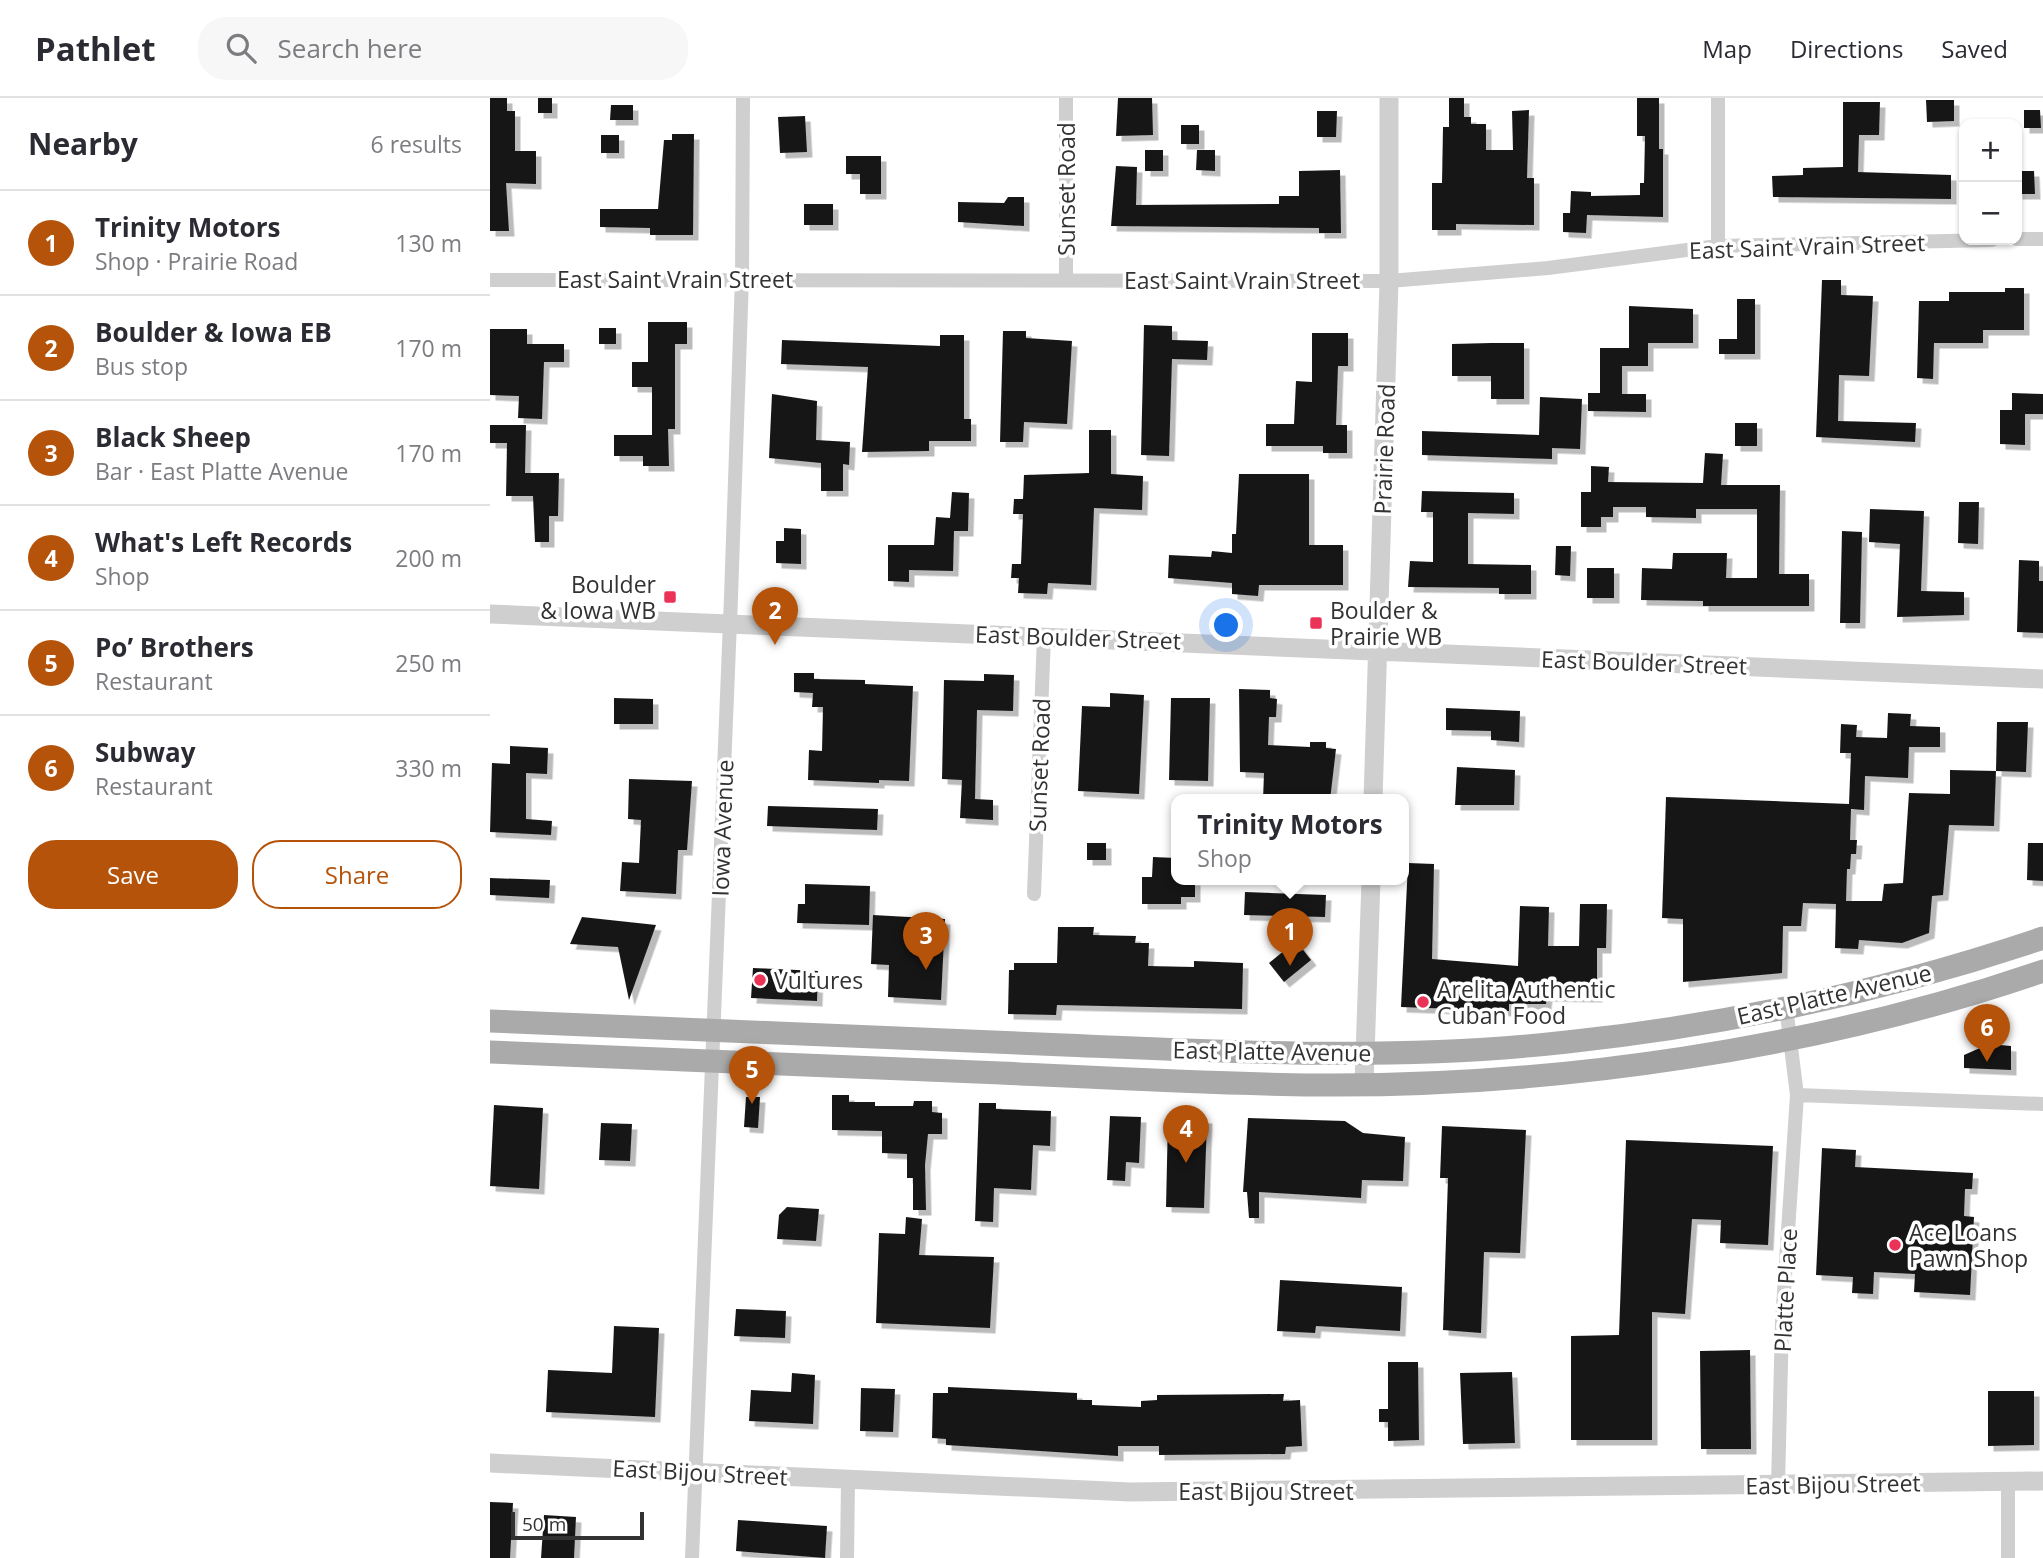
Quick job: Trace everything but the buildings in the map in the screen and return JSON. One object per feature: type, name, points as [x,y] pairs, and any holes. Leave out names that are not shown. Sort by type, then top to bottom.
[{"type":"main road","name":"East Platte Avenue","points":[[490,1021],[1187,1050],[1364,1053],[1564,1043],[1640,1033],[1786,1007],[1903,981],[2043,938]]},
{"type":"main road","name":"East Platte Avenue","points":[[490,1052],[1204,1082],[1364,1084],[1504,1079],[1576,1071],[1791,1037],[1958,998],[2038,971]]},
{"type":"street","name":"Iowa Avenue","points":[[692,1558],[730,624],[742,278],[743,98]]},
{"type":"street","name":"Sunset Road","points":[[1066,98],[1066,279]]},
{"type":"street","name":"Prairie Road","points":[[1373,794],[1389,281],[1389,98]]},
{"type":"street","points":[[1718,98],[1718,246]]},
{"type":"street","points":[[2022,239],[2043,239]]},
{"type":"street","name":"East Saint Vrain Street","points":[[490,280],[742,278],[1389,281],[1548,268],[1718,246],[1959,241]]},
{"type":"street","name":"East Boulder Street","points":[[490,614],[2043,679]]},
{"type":"street","name":"Sunset Road","points":[[1034,894],[1044,636]]},
{"type":"street","points":[[1364,1084],[1371,885]]},
{"type":"street","name":"Platte Place","points":[[1778,1485],[1782,1322],[1797,1095],[1786,1007]]},
{"type":"street","points":[[1797,1095],[2043,1104]]},
{"type":"street","name":"East Bijou Street","points":[[490,1463],[1130,1492],[2043,1481]]},
{"type":"street","points":[[847,1558],[848,1479]]},
{"type":"street","points":[[2007,1481],[2008,1558]]},
{"type":"place","name":"Boulder & Iowa WB","points":[[670,597]]},
{"type":"place","name":"Boulder & Prairie WB","points":[[1316,623]]},
{"type":"place","name":"Boulder & Iowa EB","points":[[775,645]]},
{"type":"place","name":"Trinity Motors","points":[[1290,966]]},
{"type":"place","name":"Black Sheep","points":[[926,970]]},
{"type":"place","name":"Vultures","points":[[760,980]]},
{"type":"place","name":"Arelita Authentic Cuban Food","points":[[1423,1002]]},
{"type":"place","name":"Subway","points":[[1987,1062]]},
{"type":"place","name":"Po’ Brothers","points":[[752,1104]]},
{"type":"place","name":"What's Left Records","points":[[1186,1163]]},
{"type":"place","name":"Ace Loans Pawn Shop","points":[[1895,1245]]}]
